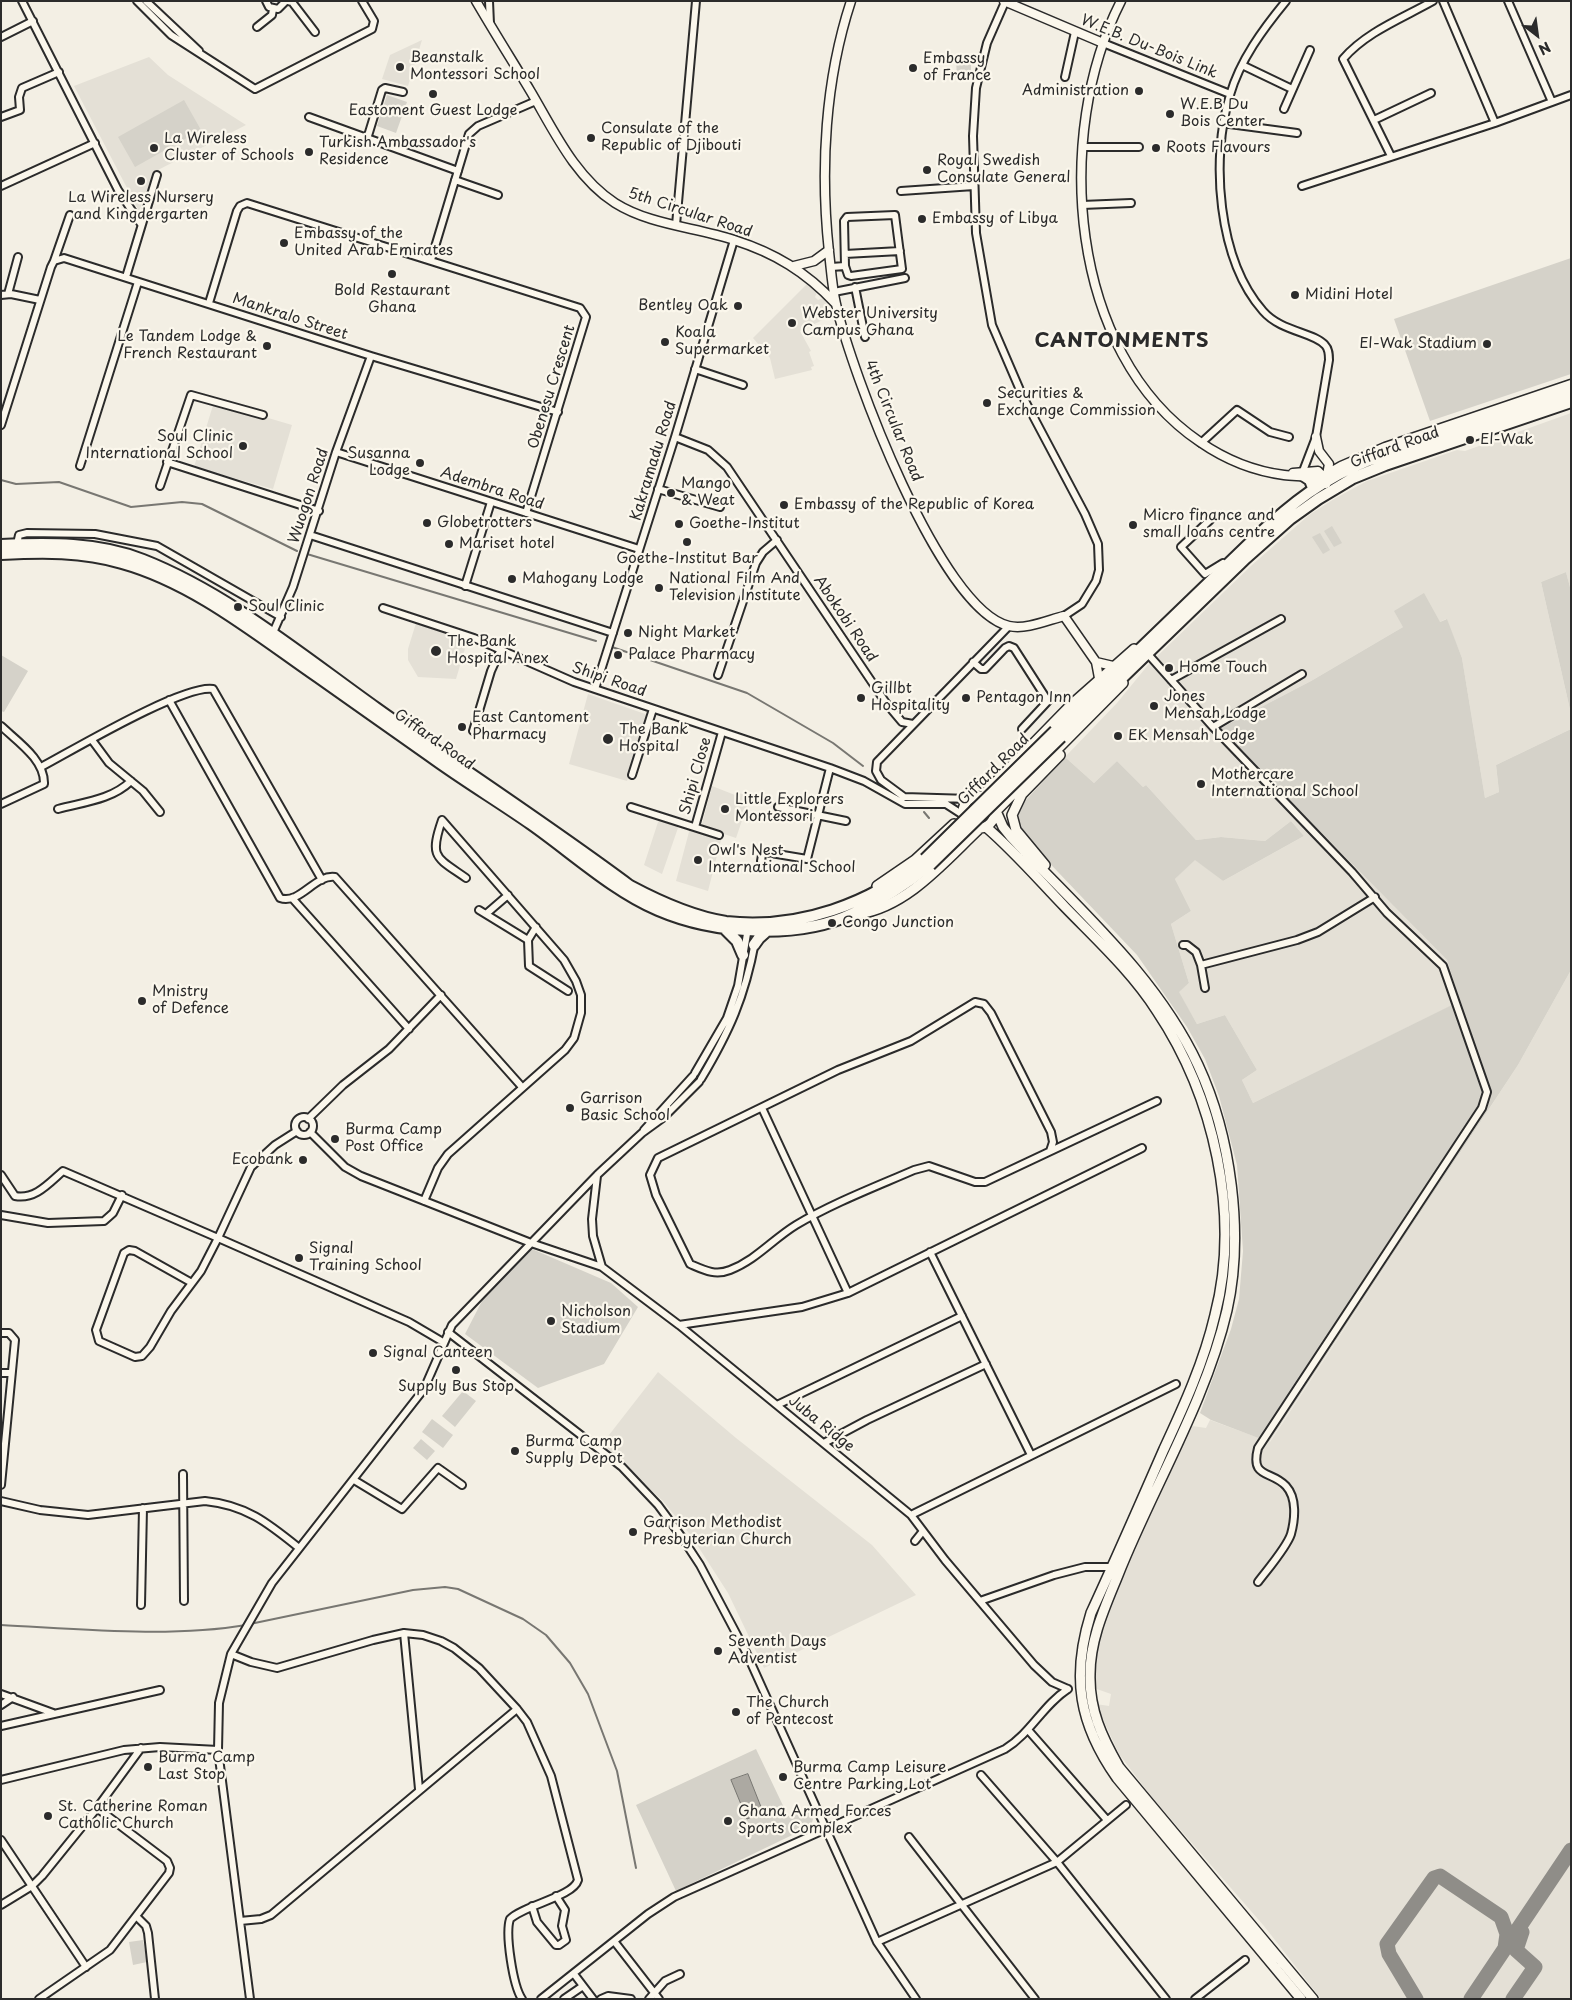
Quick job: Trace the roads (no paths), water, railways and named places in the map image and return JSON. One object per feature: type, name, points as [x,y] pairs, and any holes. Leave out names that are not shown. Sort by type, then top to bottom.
[{"type":"main road","name":"Giffard Road","points":[[996,811],[1061,736],[1151,639],[1288,507],[1313,488],[1367,461],[1571,392]]},
{"type":"main road","name":"Giffard Road","points":[[1,554],[44,552],[81,554],[123,563],[175,584],[270,639],[630,886],[661,902],[691,913],[768,930],[828,922],[849,911],[885,897],[928,862],[1290,519],[1331,491],[1353,478],[1385,465],[1571,402]]},
{"type":"main road","points":[[1303,474],[1310,480],[1313,488]]},
{"type":"main road","name":"Giffard Road","points":[[1,544],[78,546],[102,549],[142,559],[210,593],[270,639],[627,894],[657,910],[689,921],[725,929],[849,911],[878,909],[916,887],[983,828]]},
{"type":"main road","name":"Giffard Road","points":[[982,796],[1099,678],[1140,644],[1151,639]]},
{"type":"main road","points":[[1052,881],[1044,864],[1016,830],[1012,815],[1018,800],[1054,761],[1061,736]]},
{"type":"main road","points":[[1301,1999],[1116,1778],[1102,1757],[1089,1729],[1081,1704],[1082,1649],[1091,1613],[1182,1410],[1200,1364],[1216,1314],[1223,1264],[1224,1226],[1219,1166],[1200,1091],[1157,1010],[1121,965],[983,828],[969,825],[963,815],[964,806],[970,799],[982,796],[992,801],[1006,831],[1143,977],[1180,1032],[1205,1082],[1222,1131],[1232,1212],[1234,1251],[1229,1297],[1212,1359],[1170,1461],[1123,1561],[1095,1633],[1090,1672],[1093,1712],[1098,1730],[1120,1767],[1313,1999]]},
{"type":"main road","points":[[983,828],[994,820],[996,811]]},
{"type":"main road","name":"Giffard Road","points":[[849,911],[854,900],[915,860],[963,815]]},
{"type":"main road","points":[[725,929],[737,941],[743,955]]},
{"type":"main road","points":[[754,945],[758,938],[768,930]]},
{"type":"street","points":[[22,1],[118,190],[142,224]]},
{"type":"street","points":[[137,1],[171,35],[252,88],[259,88],[372,30],[374,21],[362,1]]},
{"type":"street","points":[[146,1],[201,54]]},
{"type":"street","points":[[257,27],[272,16],[273,9],[266,1]]},
{"type":"street","points":[[273,9],[282,8],[287,1],[292,2],[315,32]]},
{"type":"street","name":"5th Circular Road","points":[[476,1],[568,154],[606,196],[626,208],[676,226],[734,240],[794,266],[816,282],[835,303]]},
{"type":"street","points":[[490,1],[490,25]]},
{"type":"street","points":[[676,226],[696,1]]},
{"type":"street","name":"4th Circular Road","points":[[846,1],[846,15]]},
{"type":"street","name":"4th Circular Road","points":[[851,1],[846,15],[833,83],[826,133],[829,250],[835,303],[871,411],[898,474],[927,532],[965,592],[979,608],[992,618],[1008,626]]},
{"type":"street","points":[[970,799],[906,798],[880,780],[876,767],[880,756],[916,722],[1008,626],[1030,625],[1064,616],[1082,604],[1096,581],[1099,570],[1098,544],[1085,514],[1023,397],[992,325],[976,233],[973,136],[976,88],[987,43],[1004,1]]},
{"type":"street","name":"W.E.B. Du-Bois Link","points":[[1004,1],[1075,32],[1230,94]]},
{"type":"street","points":[[1121,1],[1103,43],[1090,94],[1083,147],[1082,205],[1089,261],[1101,307],[1114,339],[1158,404],[1177,425],[1201,443],[1242,466],[1284,475],[1303,474],[1324,482],[1331,491]]},
{"type":"street","points":[[1286,1],[1267,24],[1242,65],[1230,94],[1222,123],[1220,194],[1236,269],[1249,292],[1266,315],[1278,325],[1317,340],[1325,344],[1328,350],[1329,360],[1316,437],[1303,474]]},
{"type":"street","points":[[1391,156],[1343,59],[1355,46],[1372,35],[1433,1]]},
{"type":"street","points":[[1443,1],[1495,123]]},
{"type":"street","points":[[1508,1],[1552,102]]},
{"type":"street","points":[[1,37],[33,21]]},
{"type":"street","points":[[1065,77],[1075,32]]},
{"type":"street","points":[[1284,109],[1310,50]]},
{"type":"street","points":[[1242,65],[1292,89]]},
{"type":"street","points":[[1,117],[20,110],[18,97],[22,88],[59,72]]},
{"type":"street","points":[[368,139],[382,90],[386,88],[403,92]]},
{"type":"street","points":[[1374,120],[1431,93]]},
{"type":"street","points":[[1302,186],[1495,123],[1571,95]]},
{"type":"street","points":[[431,260],[455,180],[473,130],[536,101]]},
{"type":"street","points":[[308,117],[458,171]]},
{"type":"street","points":[[1222,123],[1297,133]]},
{"type":"street","points":[[1,186],[95,143]]},
{"type":"street","points":[[1083,147],[1139,147]]},
{"type":"street","points":[[126,277],[157,175]]},
{"type":"street","points":[[455,180],[498,195]]},
{"type":"street","points":[[901,191],[974,186]]},
{"type":"street","points":[[1082,205],[1131,202]]},
{"type":"street","name":"Obenesu Crescent","points":[[209,303],[237,211],[240,206],[247,203],[431,260],[583,310],[586,317],[526,513]]},
{"type":"street","points":[[885,214],[894,214],[896,216],[903,267],[900,270],[850,276],[846,266],[845,254],[845,219],[850,216],[885,214]]},
{"type":"street","points":[[1,425],[40,300],[70,215]]},
{"type":"street","name":"Kakramadu Road","points":[[595,689],[640,549],[734,240]]},
{"type":"street","points":[[794,266],[814,261],[829,250]]},
{"type":"street","points":[[845,254],[900,251]]},
{"type":"street","points":[[18,257],[5,294],[40,300]]},
{"type":"street","name":"Mankralo Street","points":[[54,262],[64,258],[371,356],[558,412]]},
{"type":"street","points":[[831,267],[846,266]]},
{"type":"street","points":[[834,292],[905,278]]},
{"type":"street","points":[[80,466],[138,282]]},
{"type":"street","points":[[855,288],[865,337]]},
{"type":"street","name":"Wuogon Road","points":[[270,639],[281,617],[318,511],[336,452],[371,356]]},
{"type":"street","points":[[695,369],[743,385]]},
{"type":"street","name":"Giffard Road","points":[[1324,482],[1334,470],[1378,450],[1571,384]]},
{"type":"street","points":[[160,486],[191,394],[263,415]]},
{"type":"street","points":[[1201,443],[1238,410],[1270,432],[1289,437]]},
{"type":"street","name":"Abokobi Road","points":[[674,437],[708,450],[718,458],[756,508],[902,722],[916,722]]},
{"type":"street","points":[[1316,437],[1319,451],[1329,464],[1324,482]]},
{"type":"street","name":"Adembra Road","points":[[336,452],[640,549]]},
{"type":"street","points":[[167,462],[318,511]]},
{"type":"street","points":[[658,489],[720,507]]},
{"type":"street","points":[[465,586],[492,502]]},
{"type":"street","points":[[1205,574],[1181,547],[1210,520]]},
{"type":"street","points":[[17,544],[19,535],[27,533],[95,534],[157,546],[281,617]]},
{"type":"street","points":[[310,535],[612,633]]},
{"type":"street","points":[[718,674],[756,563],[763,552],[777,540]]},
{"type":"street","points":[[1205,574],[1218,567],[1232,554],[1243,549]]},
{"type":"street","points":[[1202,589],[1205,574]]},
{"type":"street","name":"Shipi Road","points":[[383,608],[501,649],[595,689],[830,768],[864,781],[905,804],[946,804],[963,815]]},
{"type":"street","points":[[1064,616],[1096,662],[1099,678]]},
{"type":"street","points":[[1171,680],[1281,619]]},
{"type":"street","points":[[973,662],[981,669],[985,669],[1005,648],[1009,646],[1014,648],[1048,700],[1022,729]]},
{"type":"street","points":[[473,731],[491,671],[501,649]]},
{"type":"street","points":[[1144,657],[1171,680],[1387,912],[1443,966],[1487,1092],[1482,1108],[1258,1448],[1255,1460],[1259,1470],[1286,1486],[1295,1505],[1291,1536],[1258,1582]]},
{"type":"street","points":[[1096,662],[1113,666]]},
{"type":"street","points":[[1213,727],[1302,674]]},
{"type":"street","points":[[41,766],[169,700],[197,690],[213,689],[322,880]]},
{"type":"street","points":[[169,700],[280,898],[285,900],[292,898],[329,876],[335,877],[522,1087]]},
{"type":"street","points":[[632,775],[653,709]]},
{"type":"street","points":[[894,711],[908,720],[927,710]]},
{"type":"street","points":[[1,726],[41,766],[44,774],[44,784],[1,804]]},
{"type":"street","name":"Shipi Close","points":[[695,827],[722,732]]},
{"type":"street","points":[[92,740],[109,763],[143,791],[160,812]]},
{"type":"street","points":[[761,861],[765,852],[807,859],[830,768]]},
{"type":"street","points":[[58,809],[94,801],[117,792],[131,781]]},
{"type":"street","name":"Shipi Close","points":[[632,807],[719,835]]},
{"type":"street","points":[[778,807],[846,821]]},
{"type":"street","points":[[424,1201],[438,1168],[448,1154],[565,1050],[574,1038],[581,1013],[581,995],[576,980],[564,960],[442,820],[434,848],[436,856],[466,878]]},
{"type":"street","points":[[486,914],[508,895]]},
{"type":"street","points":[[1201,965],[1240,956],[1318,932],[1375,897]]},
{"type":"street","points":[[292,898],[409,1029]]},
{"type":"street","points":[[479,910],[528,940]]},
{"type":"street","points":[[642,1133],[664,1116],[700,1080],[719,1050],[740,1006],[754,945],[753,926]]},
{"type":"street","points":[[250,1999],[218,1750],[219,1703],[231,1654],[272,1583],[424,1389],[434,1370],[448,1332],[465,1309],[597,1175],[642,1133],[694,1075],[727,1018],[738,986],[743,955],[753,926]]},
{"type":"street","points":[[536,927],[528,940],[529,966],[568,990]]},
{"type":"street","points":[[1183,945],[1194,949],[1201,965],[1205,988]]},
{"type":"street","points":[[308,1119],[343,1085],[364,1070],[409,1029],[441,995]]},
{"type":"street","points":[[1050,1151],[1053,1142],[1051,1132],[991,1012],[984,1004],[978,1002],[971,1003],[910,1041],[838,1070],[658,1158],[650,1175],[656,1195],[690,1264],[712,1273],[729,1270],[752,1259],[771,1241],[814,1216],[922,1168],[929,1166],[975,1182],[985,1182],[1157,1101]]},
{"type":"street","points":[[762,1108],[814,1216],[848,1293]]},
{"type":"street","points":[[308,1119],[313,1125],[310,1132],[303,1135],[297,1131],[296,1125],[298,1120],[308,1119]]},
{"type":"street","points":[[192,1283],[135,1251],[128,1250],[124,1254],[96,1330],[96,1337],[99,1341],[135,1357],[142,1356],[150,1346],[159,1328],[202,1271],[251,1167],[267,1151],[297,1131]]},
{"type":"street","name":"Juba Ridge","points":[[310,1132],[345,1167],[424,1201],[531,1243],[602,1267],[679,1325],[911,1515],[1034,1665],[1052,1682],[1068,1689],[1053,1698]]},
{"type":"street","points":[[679,1325],[802,1306],[848,1293],[1142,1148]]},
{"type":"street","points":[[1,1175],[15,1196],[22,1198],[32,1196],[63,1171],[122,1195],[408,1322],[443,1342]]},
{"type":"street","points":[[597,1175],[592,1219],[593,1236],[602,1267]]},
{"type":"street","points":[[1,1216],[48,1223],[104,1221],[113,1213],[122,1195]]},
{"type":"street","points":[[930,1252],[1031,1455]]},
{"type":"street","points":[[777,1405],[962,1316]]},
{"type":"street","points":[[448,1332],[622,1467],[658,1504],[692,1552],[731,1622],[877,1942],[916,1999]]},
{"type":"street","points":[[1,1333],[9,1333],[15,1340],[4,1414],[1,1485]]},
{"type":"street","points":[[824,1443],[859,1423],[986,1364]]},
{"type":"street","points":[[1,1373],[11,1373]]},
{"type":"street","points":[[911,1515],[1176,1384]]},
{"type":"street","points":[[354,1480],[402,1509],[438,1468],[462,1485]]},
{"type":"street","points":[[184,1474],[184,1601]]},
{"type":"street","points":[[1,1501],[40,1510],[88,1515],[204,1501],[237,1506],[263,1520],[300,1548]]},
{"type":"street","points":[[141,1605],[143,1508]]},
{"type":"street","points":[[915,1541],[923,1531]]},
{"type":"street","points":[[980,1601],[1077,1569],[1112,1567]]},
{"type":"street","points":[[231,1654],[277,1668],[373,1640],[404,1633],[423,1635],[454,1648],[479,1668],[517,1709],[527,1722],[551,1776],[578,1874],[577,1885],[514,1915],[508,1925],[515,1982],[522,1999]]},
{"type":"street","points":[[404,1633],[419,1789]]},
{"type":"street","points":[[541,1999],[648,1914],[674,1897],[825,1828],[993,1755],[1016,1742],[1029,1731],[1053,1698],[1052,1682]]},
{"type":"street","points":[[1,1726],[160,1690]]},
{"type":"street","points":[[1,1694],[54,1713]]},
{"type":"street","points":[[1,1705],[13,1697]]},
{"type":"street","points":[[34,1718],[36,1706]]},
{"type":"street","points":[[240,1921],[260,1920],[271,1915],[419,1789],[517,1709]]},
{"type":"street","points":[[1029,1731],[1107,1820]]},
{"type":"street","points":[[1,1780],[124,1750],[141,1748],[218,1750]]},
{"type":"street","points":[[1,1905],[32,1886],[54,1863],[141,1748]]},
{"type":"street","points":[[981,1775],[1057,1862],[1166,1999]]},
{"type":"street","points":[[877,1942],[1057,1862],[1126,1805]]},
{"type":"street","points":[[39,1999],[110,1950],[169,1873],[169,1865],[97,1808]]},
{"type":"street","points":[[909,1837],[1035,1999]]},
{"type":"street","points":[[1,1840],[86,1967]]},
{"type":"street","points":[[532,1906],[540,1925],[559,1945],[566,1940],[562,1926],[565,1910],[556,1896]]},
{"type":"street","points":[[137,1917],[146,1926],[148,1933],[155,1999]]},
{"type":"street","points":[[614,1941],[657,1996]]},
{"type":"street","points":[[1195,1999],[1245,1960]]},
{"type":"street","points":[[574,1974],[593,1999]]},
{"type":"street","points":[[649,1999],[657,1996],[665,1981],[680,1974]]},
{"type":"street","points":[[564,1999],[583,1986]]},
{"type":"street","points":[[601,1999],[608,1996],[631,1999]]},
{"type":"waterway","points":[[1,480],[16,484],[59,482],[131,507],[182,502],[202,504],[297,551]]},
{"type":"waterway","points":[[307,554],[596,641]]},
{"type":"waterway","points":[[612,647],[747,693],[833,743],[863,766]]},
{"type":"waterway","points":[[924,812],[929,818]]},
{"type":"waterway","points":[[250,1624],[413,1590],[445,1587],[458,1589],[523,1619],[546,1635],[570,1663],[588,1694],[617,1771],[636,1868]]},
{"type":"waterway","points":[[1,1625],[156,1632],[217,1629],[246,1625]]},
{"type":"place","name":"Beanstalk Montessori School","points":[[400,67]]},
{"type":"place","name":"Embassy of France","points":[[913,68]]},
{"type":"place","name":"Administration","points":[[1139,91]]},
{"type":"place","name":"Eastoment Guest Lodge","points":[[433,94]]},
{"type":"place","name":"W.E.B Du Bois Center","points":[[1170,114]]},
{"type":"place","name":"Consulate of the Republic of Djibouti","points":[[591,138]]},
{"type":"place","name":"La Wireless Cluster of Schools","points":[[154,148]]},
{"type":"place","name":"Roots Flavours","points":[[1156,148]]},
{"type":"place","name":"Turkish Ambassador's Residence","points":[[309,152]]},
{"type":"place","name":"Royal Swedish Consulate General","points":[[927,170]]},
{"type":"place","name":"La Wireless Nursery and Kingdergarten","points":[[141,181]]},
{"type":"place","name":"Embassy of Libya","points":[[922,219]]},
{"type":"place","name":"Embassy of the United Arab Emirates","points":[[284,243]]},
{"type":"place","name":"Bold Restaurant Ghana","points":[[392,274]]},
{"type":"place","name":"Midini Hotel","points":[[1295,295]]},
{"type":"place","name":"Bentley Oak","points":[[738,306]]},
{"type":"place","name":"Webster University Campus Ghana","points":[[792,323]]},
{"type":"place","name":"Koala Supermarket","points":[[665,342]]},
{"type":"place","name":"El-Wak Stadium","points":[[1487,344]]},
{"type":"place","name":"Le Tandem Lodge & French Restaurant","points":[[267,346]]},
{"type":"place","name":"Securities & Exchange Commission","points":[[987,403]]},
{"type":"place","name":"El-Wak","points":[[1470,440]]},
{"type":"place","name":"Soul Clinic International School","points":[[243,446]]},
{"type":"place","name":"Susanna Lodge","points":[[420,463]]},
{"type":"place","name":"Mango & Weat","points":[[671,493]]},
{"type":"place","name":"Embassy of the Republic of Korea","points":[[784,505]]},
{"type":"place","name":"Globetrotters","points":[[427,523]]},
{"type":"place","name":"Goethe-Institut","points":[[679,524]]},
{"type":"place","name":"Micro finance and small loans centre","points":[[1133,525]]},
{"type":"place","name":"Goethe-Institut Bar","points":[[687,542]]},
{"type":"place","name":"Mariset hotel","points":[[449,544]]},
{"type":"place","name":"Mahogany Lodge","points":[[512,579]]},
{"type":"place","name":"National Film And Television Institute","points":[[659,588]]},
{"type":"place","name":"Soul Clinic","points":[[238,607]]},
{"type":"place","name":"Night Market","points":[[628,633]]},
{"type":"place","name":"The Bank Hospital Anex","points":[[436,651]]},
{"type":"place","name":"Palace Pharmacy","points":[[618,655]]},
{"type":"place","name":"Home Touch","points":[[1169,668]]},
{"type":"place","name":"Gillbt Hospitality","points":[[861,698]]},
{"type":"place","name":"Pentagon Inn","points":[[966,698]]},
{"type":"place","name":"Jones Mensah Lodge","points":[[1154,706]]},
{"type":"place","name":"East Cantoment Pharmacy","points":[[462,727]]},
{"type":"place","name":"EK Mensah Lodge","points":[[1118,736]]},
{"type":"place","name":"The Bank Hospital","points":[[608,739]]},
{"type":"place","name":"Mothercare International School","points":[[1201,784]]},
{"type":"place","name":"Little Explorers Montessori","points":[[725,809]]},
{"type":"place","name":"Owl's Nest International School","points":[[698,860]]},
{"type":"place","name":"Congo Junction","points":[[832,923]]},
{"type":"place","name":"Mnistry of Defence","points":[[142,1001]]},
{"type":"place","name":"Garrison Basic School","points":[[570,1108]]},
{"type":"place","name":"Burma Camp Post Office","points":[[335,1139]]},
{"type":"place","name":"Ecobank","points":[[303,1160]]},
{"type":"place","name":"Signal Training School","points":[[299,1258]]},
{"type":"place","name":"Nicholson Stadium","points":[[551,1321]]},
{"type":"place","name":"Signal Canteen","points":[[373,1353]]},
{"type":"place","name":"Supply Bus Stop","points":[[456,1370]]},
{"type":"place","name":"Burma Camp Supply Depot","points":[[515,1451]]},
{"type":"place","name":"Garrison Methodist Presbyterian Church","points":[[633,1532]]},
{"type":"place","name":"Seventh Days Adventist","points":[[718,1651]]},
{"type":"place","name":"The Church of Pentecost","points":[[736,1712]]},
{"type":"place","name":"Burma Camp Last Stop","points":[[148,1767]]},
{"type":"place","name":"Burma Camp Leisure Centre Parking Lot","points":[[783,1777]]},
{"type":"place","name":"St. Catherine Roman Catholic Church","points":[[48,1816]]},
{"type":"place","name":"Ghana Armed Forces Sports Complex","points":[[728,1821]]},
{"type":"district","name":"CANTONMENTS","points":[[1122,341]]}]
